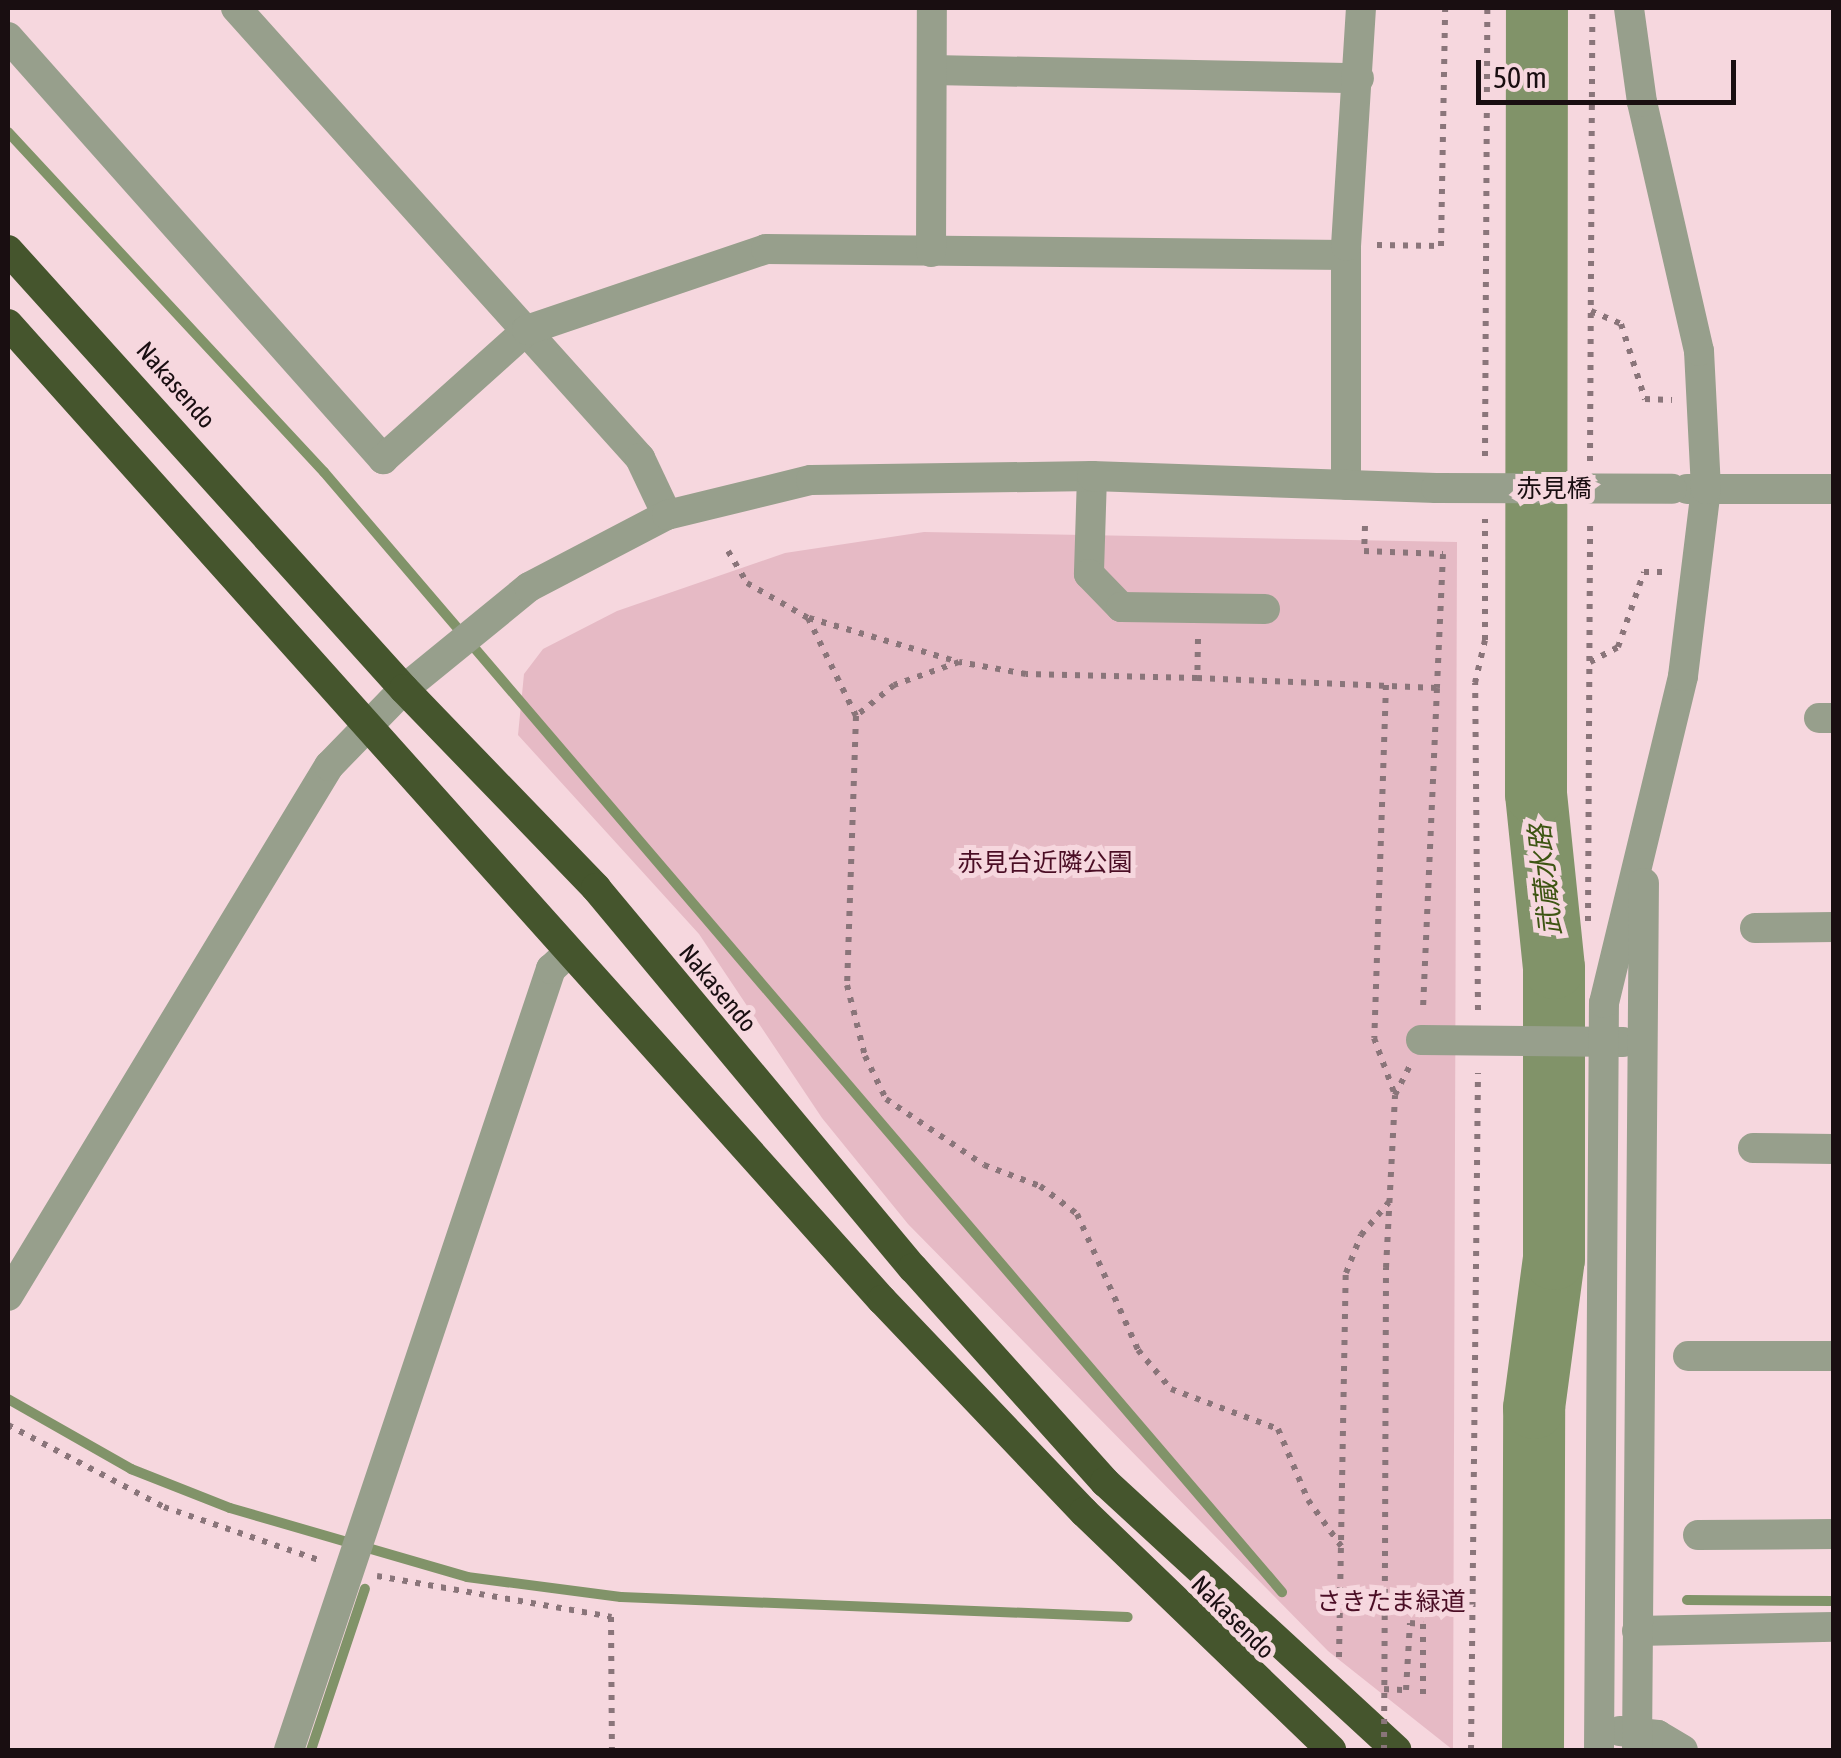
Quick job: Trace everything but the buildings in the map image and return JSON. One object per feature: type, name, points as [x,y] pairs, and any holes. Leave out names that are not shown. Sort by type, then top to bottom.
[{"type":"highway","name":"Nakasendo","points":[[8,250],[404,689],[596,888],[912,1268],[1105,1482],[1396,1750]]},
{"type":"highway","name":"Nakasendo","points":[[8,324],[569,952],[1084,1512],[1331,1750]]},
{"type":"street","points":[[236,8],[640,458],[667,515]]},
{"type":"street","points":[[931,252],[932,8]]},
{"type":"street","points":[[1346,486],[1346,250],[1360,78],[1361,8]]},
{"type":"street","points":[[1629,8],[1638,83],[1699,351],[1706,489],[1698,598],[1644,860],[1619,928],[1589,1043],[1599,1741],[1638,1741],[1683,1750]]},
{"type":"street","points":[[8,37],[383,459],[527,330],[766,249],[1346,250]]},
{"type":"street","points":[[932,70],[1360,78]]},
{"type":"street","points":[[1092,476],[1089,574],[1121,607],[1265,609]]},
{"type":"street","name":"赤見橋","points":[[8,1296],[329,766],[404,689],[530,587],[667,515],[811,480],[1092,476],[1436,488],[1834,489]]},
{"type":"street","points":[[1638,1741],[1644,860]]},
{"type":"street","points":[[1755,928],[1834,927]]},
{"type":"street","points":[[290,1750],[550,969],[569,952]]},
{"type":"street","points":[[1421,1040],[1642,1042]]},
{"type":"street","points":[[1753,1148],[1834,1149]]},
{"type":"street","points":[[1688,1356],[1834,1356]]},
{"type":"street","points":[[1698,1534],[1834,1534]]},
{"type":"street","points":[[1637,1631],[1834,1627]]},
{"type":"path","points":[[1346,250],[1441,246],[1445,8]]},
{"type":"path","points":[[1485,466],[1487,8]]},
{"type":"path","points":[[1591,311],[1621,324],[1646,399],[1678,400]]},
{"type":"path","points":[[1471,1750],[1488,1042],[1475,683],[1484,640],[1485,505]]},
{"type":"path","points":[[1365,526],[1364,551],[1443,554],[1421,1040],[1395,1095],[1390,1201],[1384,1750]]},
{"type":"path","points":[[728,551],[747,583],[808,618],[959,662],[1026,674],[1437,688]]},
{"type":"path","points":[[1590,662],[1618,646],[1644,572],[1674,572]]},
{"type":"path","points":[[1196,678],[1198,608]]},
{"type":"path","points":[[808,618],[856,716],[847,986],[865,1056],[886,1099],[984,1165],[1040,1186],[1077,1214],[1138,1350],[1171,1389],[1278,1429],[1308,1500],[1341,1546]]},
{"type":"path","points":[[856,716],[894,685],[959,662]]},
{"type":"path","points":[[1386,686],[1374,1038],[1395,1095]]},
{"type":"path","points":[[1339,1670],[1346,1274],[1361,1235],[1390,1201]]},
{"type":"path","points":[[1384,1689],[1406,1690],[1410,1623],[1423,1624],[1423,1698]]},
{"type":"green space","name":"赤見台近隣公園","points":[[924,532],[1457,542],[1453,1750],[1328,1651],[908,1224],[822,1118],[699,934],[518,735],[524,674],[543,649],[617,611],[785,553]]},
{"type":"waterway","name":"武蔵水路","points":[[1533,1750],[1534,1408],[1554,1259],[1554,968],[1536,794],[1537,8]]},
{"type":"waterway","points":[[8,132],[324,472],[1282,1592]]},
{"type":"waterway","points":[[8,1399],[131,1469],[230,1508],[467,1577],[621,1597],[1128,1617]]},
{"type":"waterway","points":[[311,1750],[365,1589]]},
{"type":"waterway","points":[[1687,1600],[1834,1601]]},
{"type":"park label","name":"さきたま緑道","points":[[1391,1601]]}]
